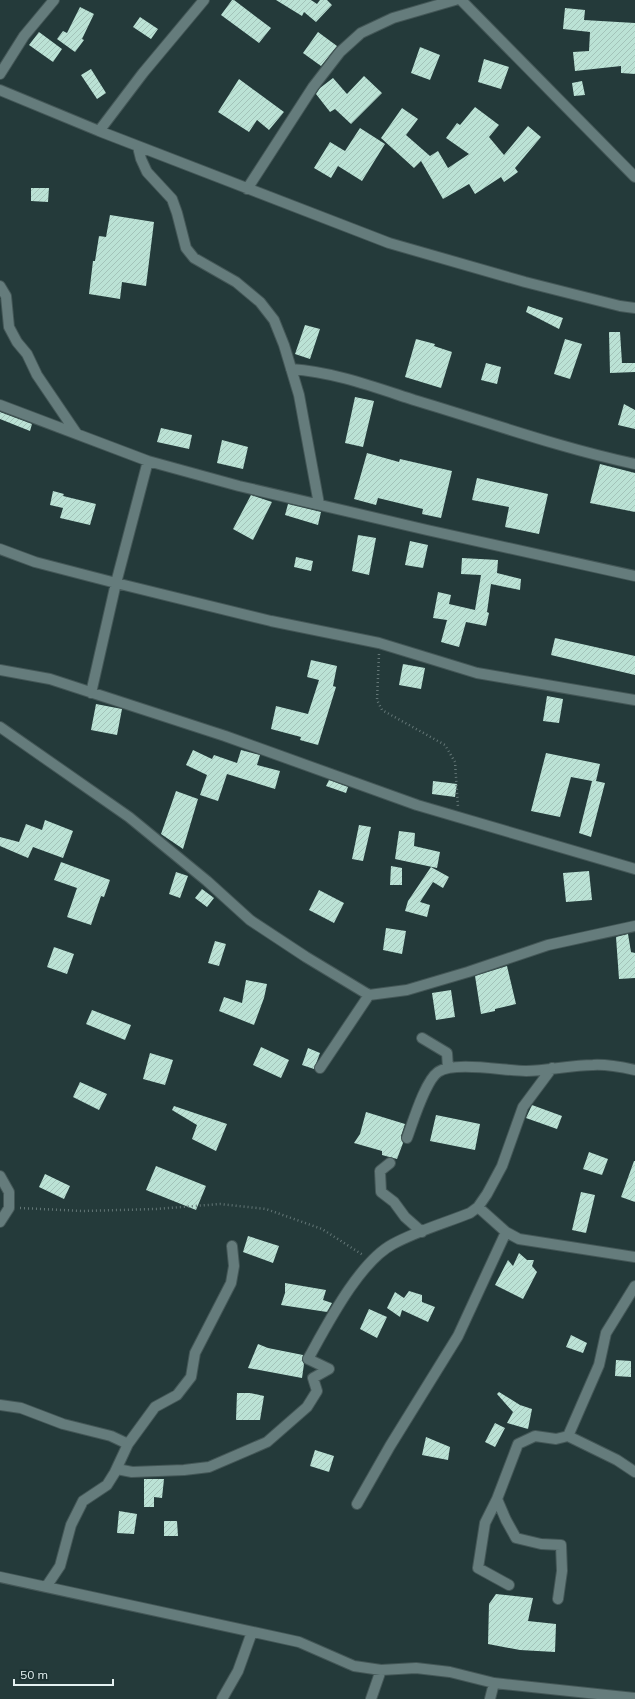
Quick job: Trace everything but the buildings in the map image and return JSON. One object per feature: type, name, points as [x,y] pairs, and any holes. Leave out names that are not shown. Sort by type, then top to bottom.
[{"type":"street","points":[[0,74],[24,36],[54,0]]},
{"type":"street","points":[[98,131],[139,78],[204,0]]},
{"type":"street","points":[[247,189],[313,87],[340,52],[362,32],[393,18],[455,0]]},
{"type":"street","points":[[461,0],[635,177]]},
{"type":"street","points":[[0,90],[138,147],[389,243],[525,282],[620,306],[635,308]]},
{"type":"street","points":[[138,147],[141,159],[148,172],[172,199],[186,248],[194,258],[236,282],[260,302],[274,320],[284,344],[299,395],[319,504]]},
{"type":"street","points":[[0,286],[6,296],[9,327],[17,342],[27,354],[37,375],[77,434]]},
{"type":"street","points":[[292,369],[333,374],[529,437],[597,456],[635,464]]},
{"type":"street","points":[[0,405],[148,461],[239,486],[635,576]]},
{"type":"street","points":[[91,693],[116,584],[148,461]]},
{"type":"street","points":[[0,549],[35,562],[116,584],[271,621],[379,643],[477,673],[635,700]]},
{"type":"street","points":[[0,670],[50,679],[225,736],[417,804],[635,869]]},
{"type":"street","points":[[0,727],[129,817],[207,881],[250,920],[306,957],[369,995],[407,990],[468,972],[548,945],[635,926]]},
{"type":"street","points":[[320,1068],[369,995]]},
{"type":"street","points":[[422,1038],[447,1053],[448,1068]]},
{"type":"street","points":[[407,1138],[424,1092],[437,1073],[448,1068],[527,1071],[607,1065],[635,1070]]},
{"type":"street","points":[[46,1587],[60,1566],[71,1525],[83,1501],[107,1485],[117,1469],[132,1472],[184,1470],[209,1467],[267,1442],[307,1407],[317,1391],[313,1378],[329,1369],[308,1359],[335,1310],[371,1260],[392,1245],[470,1213],[478,1207],[502,1166],[523,1107],[552,1068]]},
{"type":"street","points":[[390,1163],[380,1171],[381,1192],[394,1202],[405,1217],[422,1232]]},
{"type":"street","points":[[0,1176],[4,1179],[9,1192],[9,1208],[0,1222]]},
{"type":"street","points":[[478,1207],[506,1232],[519,1239],[635,1257]]},
{"type":"street","points":[[357,1504],[390,1446],[458,1336],[506,1232]]},
{"type":"street","points":[[114,1474],[128,1444],[155,1407],[178,1395],[191,1377],[195,1353],[230,1283],[234,1266],[232,1246]]},
{"type":"street","points":[[568,1436],[599,1366],[606,1333],[635,1286]]},
{"type":"street","points":[[0,1405],[21,1408],[75,1427],[111,1436],[128,1444]]},
{"type":"street","points":[[508,1585],[478,1568],[485,1523],[497,1499],[518,1444],[535,1436],[556,1439],[568,1436],[617,1460],[635,1472]]},
{"type":"street","points":[[497,1499],[516,1538],[541,1544],[561,1545],[562,1571],[558,1599]]},
{"type":"street","points":[[0,1577],[299,1642],[354,1666],[381,1670],[423,1669],[450,1672],[494,1683],[635,1698]]},
{"type":"street","points":[[222,1699],[238,1670],[252,1632]]},
{"type":"street","points":[[371,1699],[381,1670]]},
{"type":"street","points":[[490,1699],[494,1683]]},
{"type":"path","points":[[379,643],[377,700],[382,710],[390,716],[445,745],[455,762],[458,817]]},
{"type":"path","points":[[9,1208],[90,1211],[156,1209],[220,1204],[266,1209],[322,1229],[371,1260]]}]
